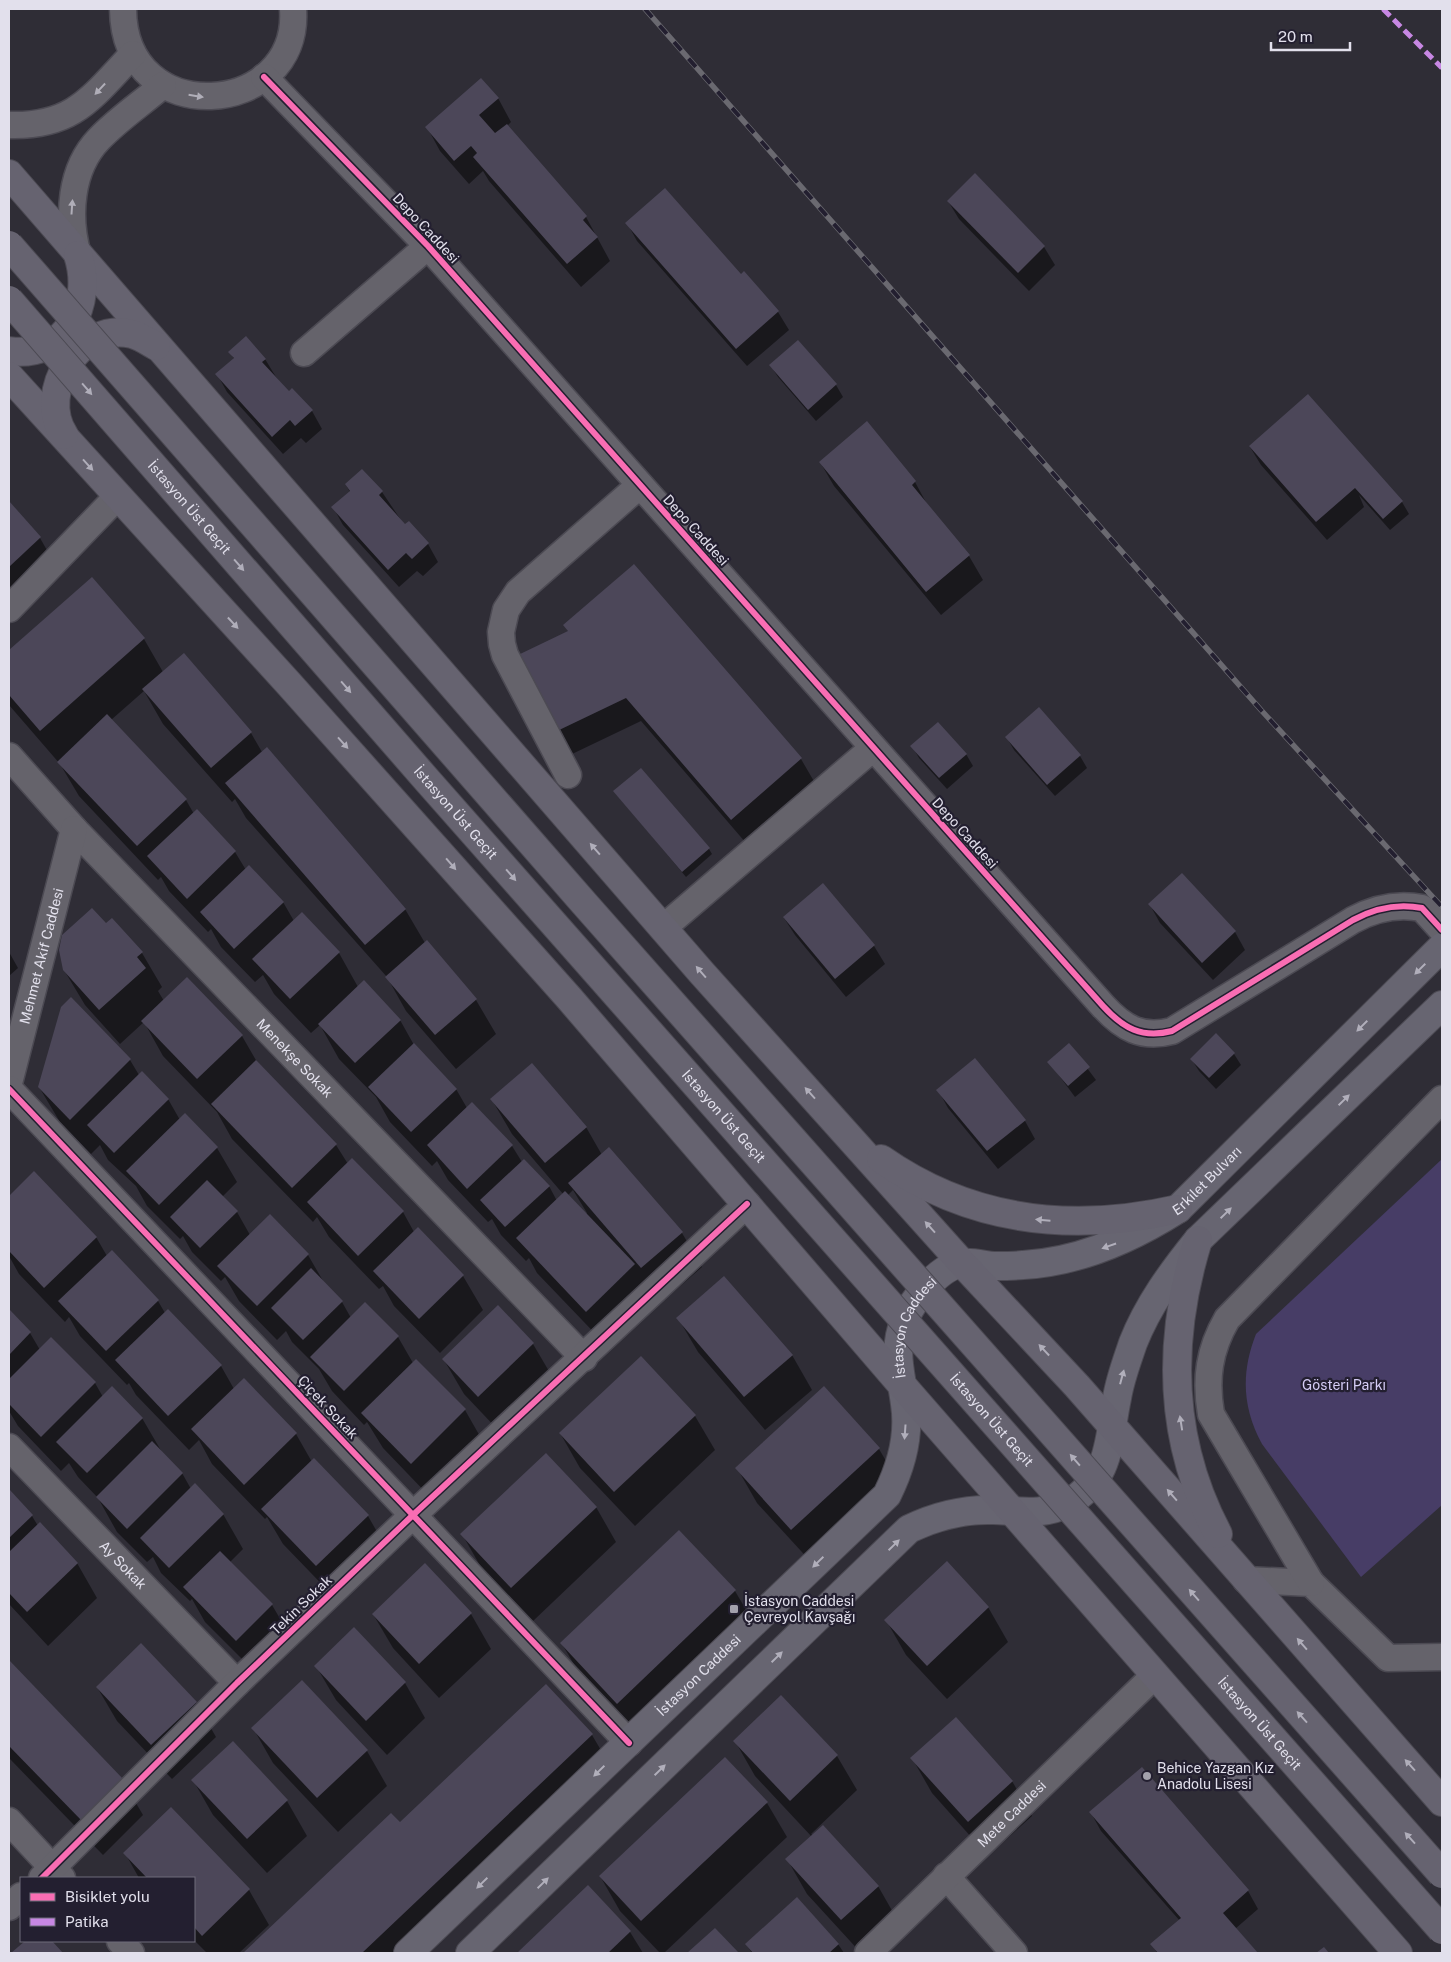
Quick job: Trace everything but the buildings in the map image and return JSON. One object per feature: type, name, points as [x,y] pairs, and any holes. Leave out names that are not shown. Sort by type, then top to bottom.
[{"type":"highway","points":[[9,174],[157,347],[663,928],[962,1263],[1112,1425],[1442,1802]]},
{"type":"highway","points":[[9,245],[576,895],[1442,1874]]},
{"type":"highway","points":[[9,351],[30,351],[44,346],[68,328],[77,315],[83,293],[82,269],[78,255]]},
{"type":"highway","name":"İstasyon Üst Geçit","points":[[9,300],[419,772],[1442,1930]]},
{"type":"highway","points":[[70,445],[62,432],[57,418],[56,390],[60,376],[76,352],[95,340],[117,334],[132,334],[157,347]]},
{"type":"highway","points":[[9,376],[424,833],[901,1384],[1398,1953]]},
{"type":"highway","points":[[835,1122],[863,1146],[909,1177],[959,1200],[994,1211],[1040,1220],[1105,1222],[1142,1217],[1178,1209]]},
{"type":"highway","points":[[1198,1240],[1187,1277],[1176,1352],[1181,1423],[1188,1457],[1201,1498],[1227,1552],[1246,1580]]},
{"type":"main road","name":"Erkilet Bulvarı","points":[[962,1263],[1025,1265],[1087,1254],[1119,1242],[1149,1227],[1178,1209],[1442,947]]},
{"type":"main road","points":[[470,1953],[909,1529],[930,1519],[953,1513],[993,1510],[1031,1513],[1050,1510],[1067,1503],[1082,1493],[1093,1482],[1107,1455],[1124,1368],[1138,1332],[1162,1288],[1198,1240],[1436,1011]]},
{"type":"main road","name":"İstasyon Caddesi","points":[[408,1953],[887,1495],[900,1464],[904,1448],[905,1405],[897,1350],[905,1318],[923,1290],[948,1270],[962,1263]]},
{"type":"street","points":[[123,9],[127,38],[133,54],[152,76],[163,85],[197,97],[232,94],[249,87],[264,77],[285,49],[291,32],[293,9]]},
{"type":"street","points":[[9,125],[28,126],[49,123],[68,115],[85,105],[133,54]]},
{"type":"street","name":"Depo Caddesi","points":[[264,77],[428,246],[1103,1006],[1123,1026],[1134,1032],[1160,1034],[1183,1025],[1366,913],[1394,906],[1422,908],[1442,930]]},
{"type":"street","points":[[78,255],[73,238],[72,205],[74,188],[84,162],[98,139],[163,85]]},
{"type":"street","points":[[304,353],[428,246]]},
{"type":"street","points":[[568,775],[505,655],[501,632],[503,621],[511,601],[518,592],[640,485]]},
{"type":"street","points":[[9,609],[117,497]]},
{"type":"street","points":[[663,928],[874,748]]},
{"type":"street","name":"Menekşe Sokak","points":[[9,756],[74,829],[584,1358]]},
{"type":"street","name":"Mehmet Akif Caddesi","points":[[9,1084],[74,829]]},
{"type":"street","name":"Çiçek Sokak","points":[[9,1088],[629,1743]]},
{"type":"street","points":[[1442,1099],[1227,1319],[1212,1350],[1208,1382],[1212,1414],[1311,1583],[1388,1658],[1442,1657]]},
{"type":"street","name":"Tekin Sokak","points":[[52,1875],[237,1683],[413,1515],[584,1358],[747,1204]]},
{"type":"street","name":"Ay Sokak","points":[[9,1447],[237,1683]]},
{"type":"street","points":[[1246,1580],[1311,1583]]},
{"type":"street","name":"Mete Caddesi","points":[[868,1953],[1155,1675]]},
{"type":"street","points":[[9,1820],[52,1875]]},
{"type":"street","points":[[946,1876],[1014,1953]]},
{"type":"street","points":[[9,1907],[20,1897]]},
{"type":"street","points":[[121,1942],[131,1953]]},
{"type":"green space","name":"Gösteri Parkı","points":[[1442,1159],[1442,1505],[1361,1577],[1262,1444],[1255,1430],[1247,1403],[1246,1376],[1248,1362],[1256,1334]]},
{"type":"railway","points":[[645,9],[1261,710],[1442,907]]},
{"type":"marked path","points":[[1383,9],[1442,68]]},
{"type":"cycle path","points":[[264,77],[428,246],[1110,1014],[1126,1026],[1151,1034],[1172,1031],[1353,920],[1370,912],[1395,906],[1422,908],[1442,930]]},
{"type":"cycle path","points":[[9,1089],[629,1743]]},
{"type":"cycle path","points":[[43,1877],[237,1683],[413,1515],[747,1204]]},
{"type":"place","name":"İstasyon Caddesi Çevreyol Kavşağı","points":[[734,1609]]},
{"type":"place","name":"Behice Yazgan Kız Anadolu Lisesi","points":[[1147,1776]]}]
